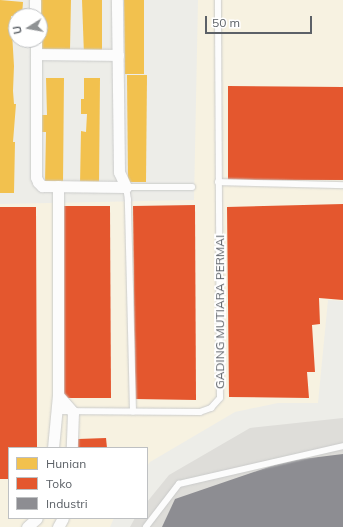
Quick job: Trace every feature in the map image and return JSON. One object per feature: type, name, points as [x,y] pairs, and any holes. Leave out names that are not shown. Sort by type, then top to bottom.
[{"type":"street","points":[[36,48],[36,177],[42,186],[126,187],[119,172],[117,0]]},
{"type":"street","points":[[36,54],[118,55]]},
{"type":"street","points":[[53,447],[58,395],[58,186]]},
{"type":"street","points":[[58,395],[73,412],[72,447]]},
{"type":"street","points":[[27,527],[36,519]]},
{"type":"lane","name":"GADING MUTIARA PERMAI","points":[[56,411],[200,412],[211,408],[220,398],[218,0]]},
{"type":"lane","points":[[218,182],[343,185]]},
{"type":"lane","points":[[133,412],[128,200],[126,187],[192,187]]},
{"type":"lane","points":[[146,527],[179,484],[343,446]]},
{"type":"shaded area","points":[[198,0],[343,0],[343,301],[328,300],[318,403],[278,403],[235,412],[150,462],[148,465],[148,447],[8,447],[8,519],[114,519],[110,527],[0,527],[0,204],[194,200]]},
{"type":"shaded area","points":[[343,418],[343,527],[130,527],[134,519],[148,519],[148,501],[169,475],[250,428]]},
{"type":"building: Hunian","points":[[0,0],[23,2],[23,8],[8,8],[8,48],[13,48],[13,91],[14,104],[16,104],[13,142],[15,142],[14,193],[0,193]]},
{"type":"building: Hunian","points":[[39,0],[71,0],[70,50],[38,49],[48,48],[48,8],[39,8]]},
{"type":"building: Hunian","points":[[82,0],[102,0],[102,55],[84,55]]},
{"type":"building: Hunian","points":[[124,0],[144,0],[144,74],[125,74]]},
{"type":"building: Hunian","points":[[127,75],[147,75],[146,182],[128,182]]},
{"type":"building: Hunian","points":[[46,78],[64,78],[63,183],[45,183],[46,132],[39,132],[39,115],[47,115]]},
{"type":"building: Hunian","points":[[84,78],[100,78],[99,185],[80,185],[81,131],[86,132],[87,114],[81,114],[81,99],[84,99]]},
{"type":"building: Toko","points":[[228,86],[343,87],[343,180],[228,180]]},
{"type":"building: Toko","points":[[343,204],[343,300],[319,298],[320,324],[312,325],[315,372],[307,372],[309,398],[229,397],[227,207]]},
{"type":"building: Toko","points":[[195,205],[196,400],[135,399],[133,206]]},
{"type":"building: Toko","points":[[62,206],[110,206],[111,398],[63,398]]},
{"type":"building: Toko","points":[[0,207],[36,207],[37,447],[8,447],[8,479],[0,479]]},
{"type":"building: Toko","points":[[106,438],[107,447],[78,447],[78,439]]},
{"type":"building: Industri","points":[[343,454],[343,527],[162,527],[175,499],[286,461]]}]
